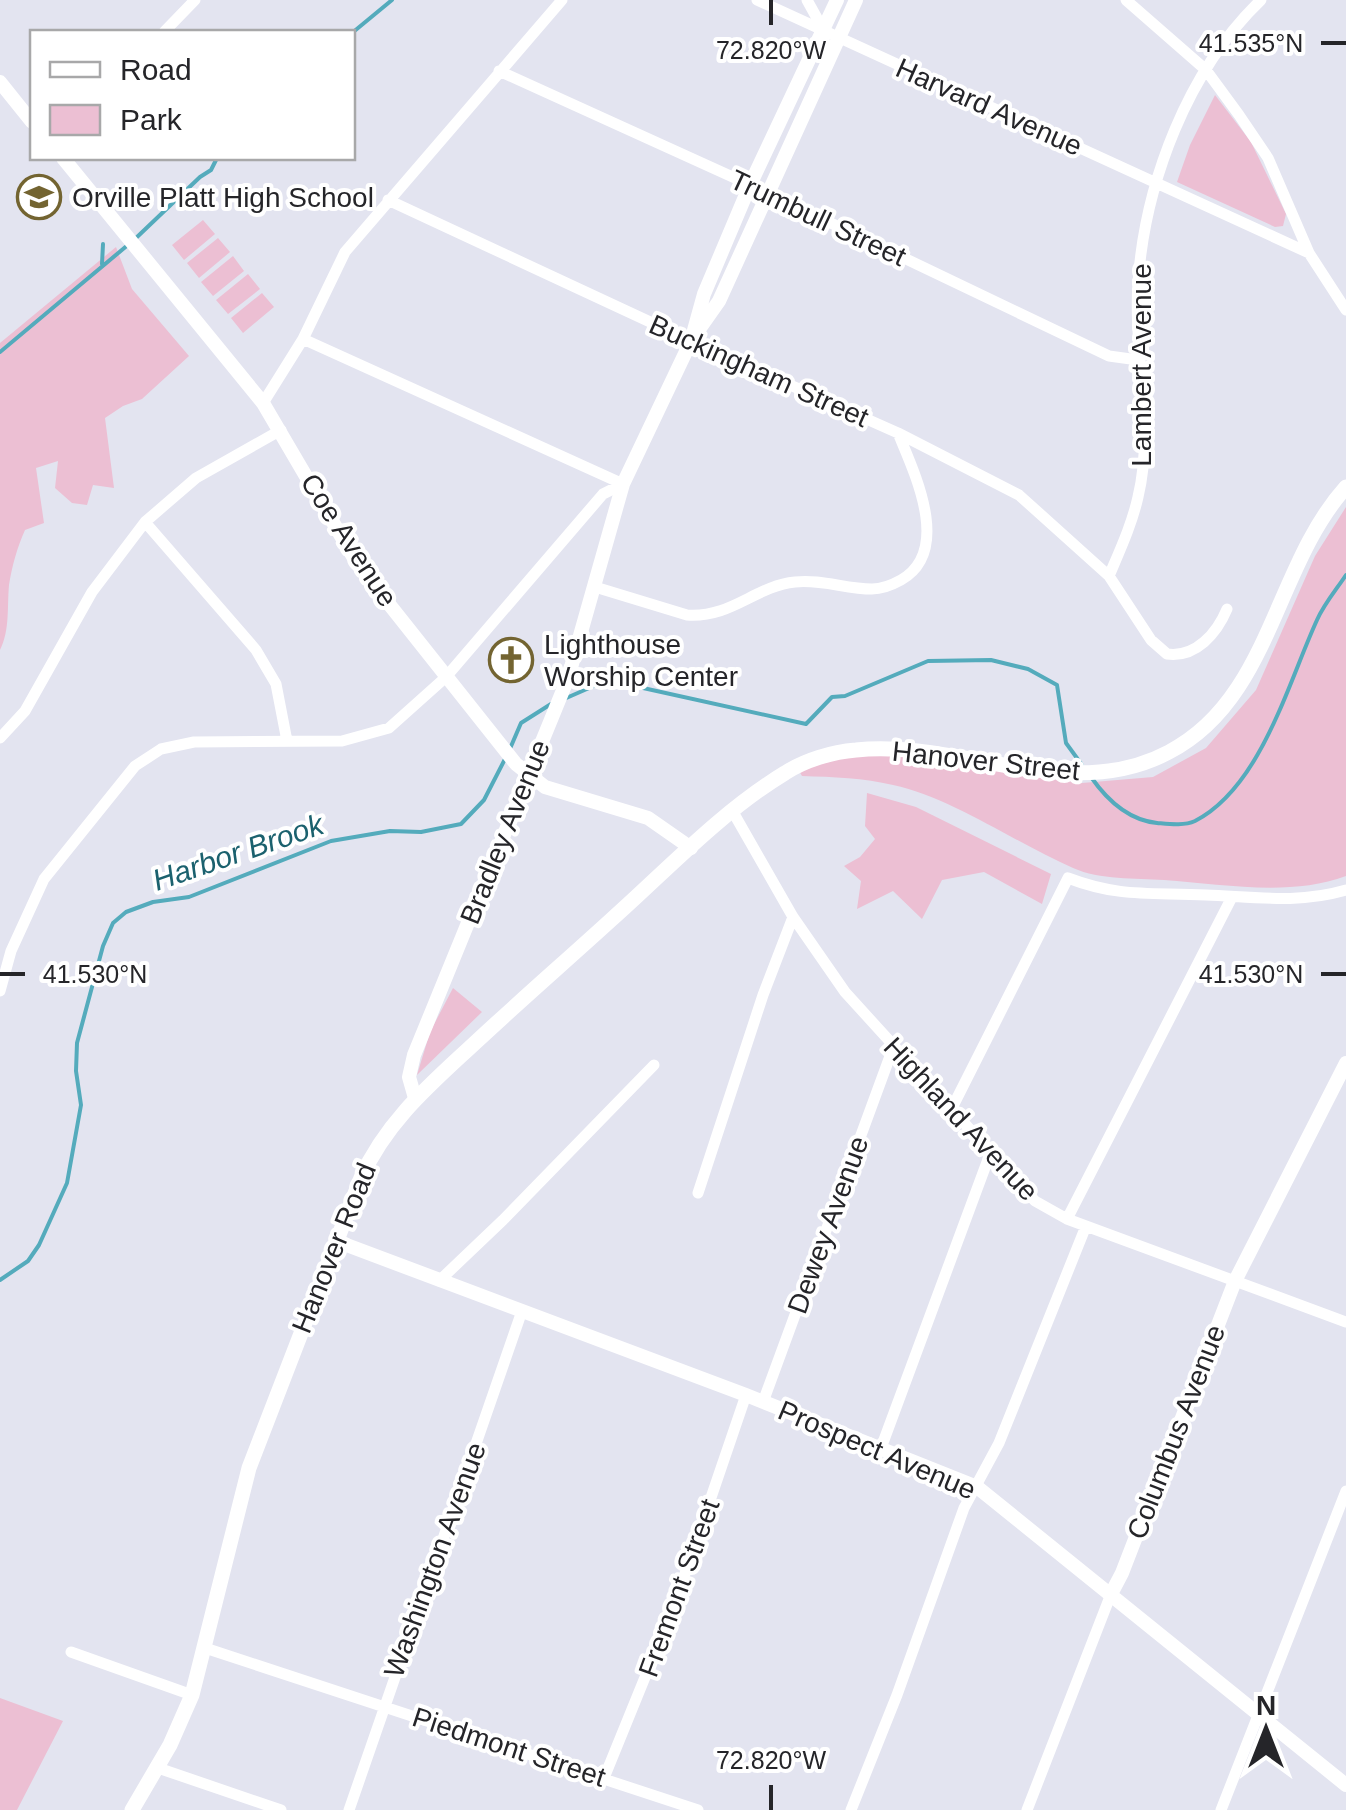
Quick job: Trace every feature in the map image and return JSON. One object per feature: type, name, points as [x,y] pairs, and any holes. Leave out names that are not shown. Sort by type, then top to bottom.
[{"type":"main road","name":"Hanover Street","points":[[733,812],[789,770],[835,753],[859,749],[908,751],[1043,770],[1098,772],[1120,770],[1165,754],[1186,742],[1233,697],[1314,529],[1346,487]]},
{"type":"main road","name":"Hanover Road","points":[[132,1810],[158,1768],[192,1695],[249,1468],[336,1241],[379,1143],[416,1098],[733,812]]},
{"type":"street","points":[[166,30],[195,0]]},
{"type":"street","points":[[263,403],[304,340],[346,252],[562,0]]},
{"type":"street","name":"Harvard Avenue","points":[[757,0],[1308,253]]},
{"type":"street","name":"Harvard Avenue","points":[[807,0],[823,28]]},
{"type":"street","name":"Bradley Avenue","points":[[691,341],[704,294],[750,186],[837,0]]},
{"type":"street","name":"Bradley Avenue","points":[[416,1098],[409,1077],[414,1055],[578,648],[623,484],[691,341],[718,301],[856,0]]},
{"type":"street","points":[[1126,0],[1206,70],[1268,158],[1308,253],[1346,310]]},
{"type":"street","name":"Lambert Avenue","points":[[1109,576],[1139,495],[1144,414],[1138,360],[1138,284],[1145,222],[1180,120],[1206,70],[1242,19],[1261,0]]},
{"type":"street","name":"Trumbull Street","points":[[499,71],[1109,356],[1138,360]]},
{"type":"street","points":[[0,82],[30,120]]},
{"type":"street","name":"Coe Avenue","points":[[64,160],[263,403],[358,566],[516,764],[552,790],[648,818],[692,848]]},
{"type":"street","name":"Buckingham Street","points":[[388,200],[898,433],[1019,496],[1109,576],[1151,640],[1168,654],[1184,654],[1200,645],[1217,629],[1227,609]]},
{"type":"street","points":[[304,340],[623,484]]},
{"type":"street","points":[[0,738],[25,711],[92,592],[145,522],[196,478],[281,430]]},
{"type":"street","points":[[595,587],[700,616],[736,606],[786,583],[872,589],[899,581],[913,572],[927,534],[919,490],[898,433]]},
{"type":"street","points":[[0,991],[5,951],[44,879],[134,766],[161,749],[194,742],[342,741],[389,728],[446,677],[603,494],[623,484]]},
{"type":"street","points":[[145,522],[256,650],[276,684],[287,741]]},
{"type":"street","name":"Highland Avenue","points":[[733,812],[793,918],[836,980],[893,1048],[1035,1201],[1067,1219],[1346,1322]]},
{"type":"street","points":[[950,1110],[1068,878],[1114,893],[1295,901],[1346,890]]},
{"type":"street","points":[[1067,1219],[1232,896]]},
{"type":"street","points":[[698,1192],[763,995],[793,918]]},
{"type":"street","name":"Dewey Avenue","points":[[763,1402],[893,1048]]},
{"type":"street","name":"Columbus Avenue","points":[[1028,1810],[1236,1281],[1346,1063]]},
{"type":"street","points":[[439,1280],[654,1065]]},
{"type":"street","points":[[881,1448],[990,1154]]},
{"type":"street","points":[[850,1810],[897,1694],[960,1518],[1000,1443],[1086,1226]]},
{"type":"street","name":"Prospect Avenue","points":[[336,1241],[746,1395],[977,1487],[1346,1786]]},
{"type":"street","name":"Washington Avenue","points":[[349,1810],[522,1311]]},
{"type":"street","name":"Fremont Street","points":[[604,1778],[674,1606],[746,1395]]},
{"type":"street","points":[[1221,1810],[1346,1491]]},
{"type":"street","name":"Piedmont Street","points":[[205,1648],[698,1810]]},
{"type":"street","points":[[71,1652],[192,1695]]},
{"type":"street","points":[[158,1768],[281,1810]]},
{"type":"green space","points":[[1215,95],[1251,142],[1286,214],[1283,226],[1275,227],[1177,182]]},
{"type":"green space","points":[[203,220],[215,234],[184,260],[172,245]]},
{"type":"green space","points":[[218,238],[230,252],[199,278],[187,263]]},
{"type":"green space","points":[[116,247],[132,289],[189,356],[142,399],[105,418],[114,488],[93,485],[87,505],[72,503],[55,488],[58,461],[36,468],[44,523],[25,530],[20,544],[10,578],[7,627],[0,650],[0,343]]},
{"type":"green space","points":[[233,256],[244,271],[213,296],[201,282]]},
{"type":"green space","points":[[248,274],[260,289],[228,314],[216,300]]},
{"type":"green space","points":[[262,293],[274,307],[243,333],[231,318]]},
{"type":"green space","points":[[1346,507],[1346,876],[1279,888],[1095,875],[1073,868],[916,791],[871,781],[802,776],[798,769],[837,757],[881,754],[1082,783],[1153,777],[1206,748],[1256,690],[1315,556]]},
{"type":"green space","points":[[867,793],[916,807],[1051,874],[1042,904],[984,872],[942,880],[922,919],[893,891],[857,909],[861,881],[844,866],[860,857],[875,839],[865,826]]},
{"type":"green space","points":[[453,988],[482,1012],[417,1075],[430,1032]]},
{"type":"green space","points":[[0,1698],[63,1721],[17,1810],[0,1810]]},
{"type":"waterway","points":[[355,31],[392,0]]},
{"type":"waterway","points":[[136,238],[211,170],[216,160]]},
{"type":"waterway","points":[[102,264],[103,244]]},
{"type":"waterway","points":[[0,352],[129,244]]},
{"type":"waterway","name":"Harbor Brook","points":[[1091,777],[1119,808],[1146,821],[1191,823],[1218,805],[1255,759],[1320,614],[1346,575]]},
{"type":"waterway","name":"Harbor Brook","points":[[564,699],[596,685],[634,686],[806,724],[832,697],[845,696],[928,661],[991,660],[1028,669],[1057,685],[1066,743],[1082,765]]},
{"type":"waterway","name":"Harbor Brook","points":[[509,751],[521,723],[551,704]]},
{"type":"waterway","name":"Harbor Brook","points":[[0,1280],[28,1261],[67,1183],[81,1105],[77,1043],[113,923],[126,912],[153,902],[189,897],[331,841],[461,824],[484,800],[505,759]]},
{"type":"place","name":"Orville Platt High School","points":[[39,197]]},
{"type":"place","name":"Lighthouse Worship Center","points":[[511,660]]}]
